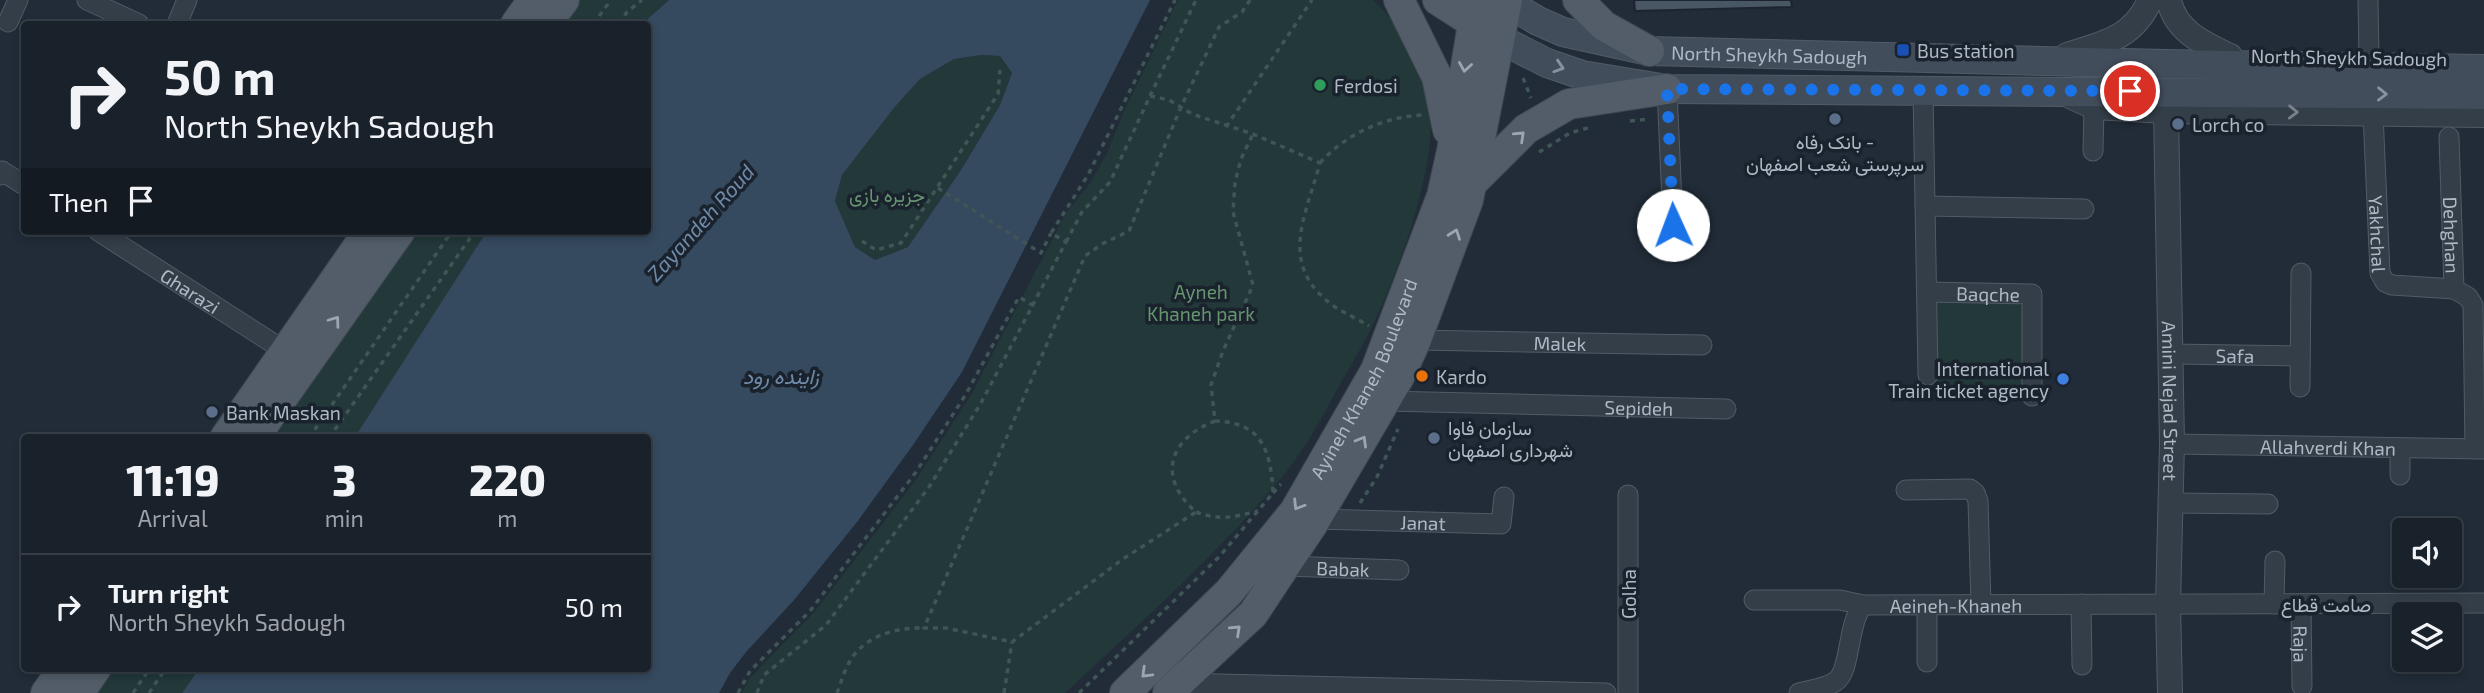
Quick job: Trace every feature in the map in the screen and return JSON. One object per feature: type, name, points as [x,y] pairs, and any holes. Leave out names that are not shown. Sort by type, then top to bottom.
[{"type":"main road","points":[[518,21],[533,0]]},
{"type":"main road","points":[[548,21],[564,0]]},
{"type":"main road","points":[[1399,0],[1437,77],[1452,150]]},
{"type":"main road","points":[[1438,0],[1493,5]]},
{"type":"main road","points":[[1578,0],[1604,26],[1649,51]]},
{"type":"main road","name":"Ayineh Khaneh Boulevard","points":[[1125,693],[1229,592],[1295,510],[1376,370],[1442,196],[1452,150],[1493,5]]},
{"type":"main road","name":"North Sheykh Sadough","points":[[2484,69],[2166,89],[2056,58],[1649,51],[1563,32],[1493,5],[1498,37],[1547,63],[1582,75],[1667,89],[2166,89],[2484,95]]},
{"type":"main road","name":"Ayineh Khaneh Boulevard","points":[[1173,688],[1253,614],[1316,519],[1385,401],[1416,340],[1468,200],[1498,37]]},
{"type":"main road","points":[[1471,184],[1526,129],[1569,104],[1667,89]]},
{"type":"main road","points":[[256,434],[295,357],[367,235]]},
{"type":"main road","points":[[228,434],[397,235]]},
{"type":"main road","points":[[47,693],[61,672]]},
{"type":"main road","points":[[79,693],[93,672]]},
{"type":"street","points":[[8,22],[18,0]]},
{"type":"street","points":[[87,0],[132,21]]},
{"type":"street","points":[[178,21],[187,0]]},
{"type":"street","points":[[2056,58],[2117,38],[2136,24],[2151,0]]},
{"type":"street","points":[[2169,0],[2171,12],[2195,39],[2230,56]]},
{"type":"street","points":[[2368,0],[2369,58]]},
{"type":"street","name":"North Sheykh Sadough","points":[[2056,58],[2117,52],[2230,56],[2484,58]]},
{"type":"street","points":[[1667,89],[1673,225]]},
{"type":"street","name":"North Sheykh Sadough","points":[[2057,91],[2094,107],[2166,89],[2373,113],[2484,115]]},
{"type":"street","name":"Amini Nejad Street","points":[[2166,89],[2172,355],[2168,604],[2170,693]]},
{"type":"street","points":[[1923,90],[1928,375]]},
{"type":"street","points":[[2093,151],[2094,107]]},
{"type":"street","name":"Yakhchal","points":[[2373,113],[2380,273],[2385,282],[2392,285],[2454,289]]},
{"type":"street","name":"Dehghan","points":[[2449,137],[2454,289],[2468,297],[2473,304],[2479,449]]},
{"type":"street","points":[[0,175],[2,170],[21,183]]},
{"type":"street","points":[[1925,206],[2084,209]]},
{"type":"street","name":"Gharazi","points":[[103,235],[295,357]]},
{"type":"street","points":[[2300,387],[2301,273]]},
{"type":"street","name":"Baqche","points":[[1927,292],[2032,294],[2032,396]]},
{"type":"street","name":"Malek","points":[[1416,340],[1702,345]]},
{"type":"street","name":"Safa","points":[[2172,355],[2300,356]]},
{"type":"street","name":"Sepideh","points":[[1385,401],[1726,409]]},
{"type":"street","name":"Allahverdi Khan","points":[[2172,444],[2479,449]]},
{"type":"street","points":[[2400,448],[2400,475]]},
{"type":"street","points":[[1906,490],[1970,489],[1976,493],[1981,604]]},
{"type":"street","name":"Golha","points":[[1628,495],[1628,693]]},
{"type":"street","name":"Janat","points":[[1316,519],[1501,524],[1504,497]]},
{"type":"street","points":[[2171,503],[2268,504]]},
{"type":"street","points":[[2274,604],[2275,561]]},
{"type":"street","name":"Babak","points":[[1285,566],[1399,570]]},
{"type":"street","points":[[1754,600],[1840,600],[1863,605]]},
{"type":"street","name":"صامت قطاع","points":[[2168,604],[2484,603]]},
{"type":"street","points":[[2081,604],[2082,664]]},
{"type":"street","name":"Aeineh-Khaneh","points":[[1799,693],[1836,681],[1842,674],[1853,621],[1863,605],[2168,604]]},
{"type":"street","name":"Raja","points":[[2301,604],[2302,686]]},
{"type":"street","points":[[1927,605],[1927,662]]},
{"type":"street","points":[[1173,688],[1297,687],[1327,690],[1606,693]]},
{"type":"path","points":[[595,21],[611,0]]},
{"type":"path","points":[[621,21],[627,12],[642,0]]},
{"type":"path","points":[[938,188],[1041,253],[1088,175],[1175,0]]},
{"type":"path","points":[[757,693],[764,675],[826,625],[929,488],[981,403],[1082,212],[1110,182],[1196,0]]},
{"type":"path","points":[[924,628],[1085,256],[1129,231],[1181,107],[1220,27],[1242,12],[1250,0]]},
{"type":"path","points":[[1226,127],[1312,0]]},
{"type":"path","points":[[862,241],[876,250],[901,243],[998,94],[1000,70]]},
{"type":"path","points":[[1150,96],[1169,100],[1192,114],[1253,134],[1320,163]]},
{"type":"path","points":[[1375,329],[1335,306],[1317,291],[1303,271],[1300,236],[1320,163],[1332,149],[1346,139],[1384,122],[1408,116],[1436,115]]},
{"type":"path","points":[[1214,421],[1212,385],[1223,351],[1253,285],[1233,212],[1234,182],[1253,134]]},
{"type":"path","points":[[1051,233],[1066,242]]},
{"type":"path","points":[[313,434],[449,235]]},
{"type":"path","points":[[332,434],[471,235]]},
{"type":"path","points":[[738,693],[750,671],[810,611],[903,490],[966,394],[1019,297],[1034,306]]},
{"type":"path","points":[[1259,510],[1221,519],[1196,512],[1177,491],[1172,475],[1174,455],[1182,441],[1197,428],[1214,421],[1244,425],[1258,438],[1271,464],[1273,493]]},
{"type":"path","points":[[1079,693],[1219,557],[1282,483]]},
{"type":"path","points":[[1004,693],[1012,642],[1123,559],[1196,512]]},
{"type":"path","points":[[837,693],[850,659],[875,637],[905,627],[946,628],[1012,642]]},
{"type":"path","points":[[133,693],[147,672]]},
{"type":"path","points":[[149,693],[163,672]]},
{"type":"green space","points":[[567,0],[669,0],[645,21],[552,21]]},
{"type":"green space","name":"Ayneh Khaneh park","points":[[1178,0],[1373,0],[1392,20],[1414,56],[1428,95],[1431,119],[1429,147],[1424,178],[1407,241],[1371,329],[1307,442],[1287,471],[1235,530],[1180,586],[1065,693],[742,693],[748,680],[816,610],[913,484],[971,395],[1066,213],[1091,182],[1107,153],[1124,111]]},
{"type":"green space","name":"جزیره بازی","points":[[982,55],[1000,56],[1012,73],[1000,105],[961,170],[908,247],[875,260],[855,247],[835,201],[842,175],[920,79],[954,59]]},
{"type":"green space","points":[[404,235],[495,235],[357,434],[265,434]]},
{"type":"green space","points":[[1932,297],[2025,298],[2025,394],[1933,393]]},
{"type":"green space","points":[[99,672],[197,672],[182,693],[84,693]]},
{"type":"water","name":"زاینده رود","points":[[669,0],[1150,0],[962,372],[857,522],[794,600],[746,652],[719,693],[182,693],[197,672],[651,672],[651,434],[357,434],[484,235],[651,235],[651,21],[645,21]],"holes":[[[981,55],[1000,56],[1012,73],[1000,105],[961,170],[908,247],[875,260],[855,247],[835,201],[842,175],[920,79],[954,59]]]},
{"type":"building","points":[[1634,0],[1791,0],[1792,7],[1635,11]]},
{"type":"place","name":"Bus station","points":[[1903,50]]},
{"type":"place","name":"Ferdosi","points":[[1320,85]]},
{"type":"place","name":"بانک رفاه - سرپرستی شعب اصفهان","points":[[1835,119]]},
{"type":"place","name":"Lorch co","points":[[2178,124]]},
{"type":"place","name":"Kardo","points":[[1422,376]]},
{"type":"place","name":"International Train ticket agency","points":[[2063,379]]},
{"type":"place","name":"Bank Maskan","points":[[212,412]]},
{"type":"place","name":"سازمان فاوا شهرداری اصفهان","points":[[1434,438]]},
{"type":"route","points":[[1673,225],[1667,89],[2130,91]]},
{"type":"water label","name":"Zayandeh Roud","points":[[700,222]]}]
